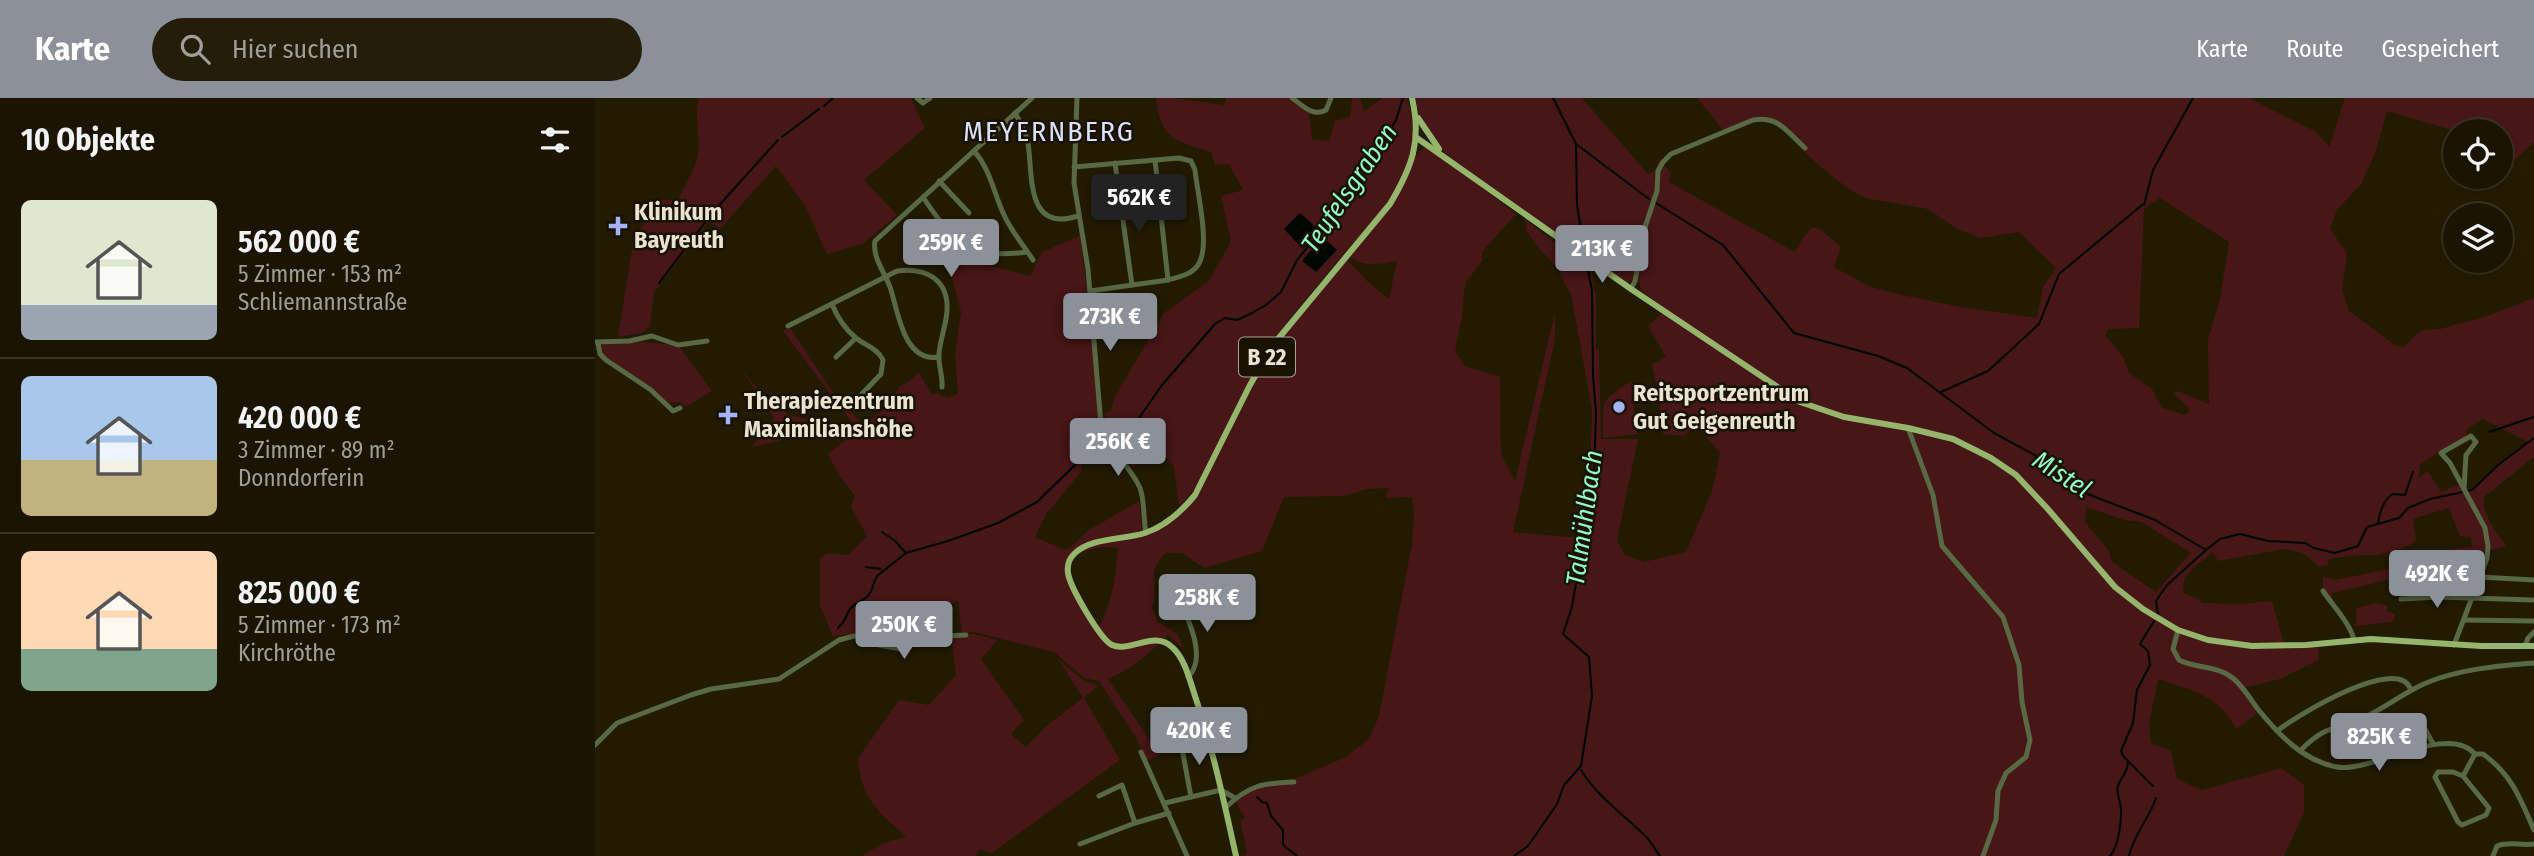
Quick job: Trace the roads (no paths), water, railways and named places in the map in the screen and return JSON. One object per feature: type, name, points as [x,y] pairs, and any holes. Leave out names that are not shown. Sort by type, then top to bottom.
[{"type":"main road","name":"B 22","points":[[1236,856],[1209,739],[1188,677],[1176,651],[1167,643],[1152,640],[1116,646],[1107,641],[1080,600],[1069,577],[1068,565],[1078,551],[1100,542],[1146,533],[1182,510],[1195,495],[1273,345],[1390,204],[1404,180],[1417,137],[1412,98]]},
{"type":"main road","points":[[1415,113],[1430,142]]},
{"type":"main road","points":[[1417,137],[1430,142],[1479,183],[1800,402],[1844,417],[1954,439],[1991,458],[2015,475],[2047,508],[2115,587],[2143,609],[2178,630],[2208,640],[2252,646],[2306,645],[2354,640],[2534,646]]},
{"type":"main road","points":[[1413,157],[1420,148],[1430,142]]},
{"type":"street","points":[[918,98],[923,103],[930,98]]},
{"type":"street","points":[[1077,98],[1074,167],[1078,216],[1090,291],[1101,422],[1109,443],[1139,485],[1146,533]]},
{"type":"street","points":[[1292,98],[1312,112],[1318,113],[1326,110],[1331,98]]},
{"type":"street","points":[[939,357],[931,358],[915,348],[900,327],[886,276],[874,250],[875,241],[1028,99]]},
{"type":"street","points":[[1015,113],[1028,142],[1033,197],[1041,209],[1052,216],[1064,219],[1078,216]]},
{"type":"street","points":[[1631,289],[1646,224],[1657,191],[1658,171],[1671,154],[1766,117],[1773,119],[1805,148]]},
{"type":"street","points":[[974,151],[988,172],[1006,221],[1033,260]]},
{"type":"street","points":[[1074,167],[1183,158],[1193,165],[1204,244],[1202,258],[1195,268],[1181,277],[1090,291]]},
{"type":"street","points":[[1155,160],[1168,280]]},
{"type":"street","points":[[1115,163],[1132,285]]},
{"type":"street","points":[[939,181],[969,213]]},
{"type":"street","points":[[923,197],[945,226],[971,249],[1014,254],[1027,252]]},
{"type":"street","points":[[788,326],[886,276],[911,269],[926,271],[941,288],[947,308],[939,357],[942,387]]},
{"type":"street","points":[[832,303],[840,322],[856,338],[876,349],[882,356],[884,365],[877,379],[859,397]]},
{"type":"street","points":[[680,408],[673,411],[650,390],[605,360],[600,354],[597,342],[629,341],[652,336],[678,345],[707,341]]},
{"type":"street","points":[[836,357],[856,338]]},
{"type":"street","points":[[1908,428],[1933,495],[1943,546],[2003,617],[2019,665],[2022,702],[2030,740],[2026,757],[2006,773],[1998,791],[1996,820],[1983,856]]},
{"type":"street","points":[[2454,645],[2489,552],[2485,528],[2441,453],[2472,437],[2476,442],[2466,455],[2465,492]]},
{"type":"street","points":[[2480,577],[2534,580]]},
{"type":"street","points":[[1174,587],[1197,646],[1193,673],[1188,677]]},
{"type":"street","points":[[2323,591],[2349,625],[2354,640]]},
{"type":"street","points":[[2401,599],[2422,597],[2532,600]]},
{"type":"street","points":[[2463,620],[2533,621]]},
{"type":"street","points":[[595,745],[617,723],[711,689],[779,679],[831,644],[854,636],[863,636],[879,645],[901,649],[903,636],[910,630],[943,636],[966,635]]},
{"type":"street","points":[[2178,630],[2173,649],[2176,657],[2184,663],[2219,670],[2234,678],[2277,731],[2314,759],[2342,767],[2433,744],[2468,748],[2475,754],[2483,754],[2505,772],[2517,790],[2534,830]]},
{"type":"street","points":[[2525,646],[2534,632]]},
{"type":"street","points":[[2300,751],[2321,732],[2377,711],[2410,690],[2445,677],[2534,663]]},
{"type":"street","points":[[2277,731],[2339,694],[2366,682],[2399,678],[2408,683],[2410,690]]},
{"type":"street","points":[[2423,724],[2433,744]]},
{"type":"street","points":[[1181,743],[1191,797]]},
{"type":"street","points":[[1141,752],[1185,855]]},
{"type":"street","points":[[2463,776],[2475,754]]},
{"type":"street","points":[[2445,771],[2463,776],[2489,807],[2486,815],[2464,825],[2458,822],[2435,777],[2438,772],[2445,771]]},
{"type":"street","points":[[1225,807],[1256,785],[1294,782]]},
{"type":"street","points":[[1099,796],[1122,785],[1135,823]]},
{"type":"street","points":[[1165,803],[1221,790],[1235,798]]},
{"type":"street","points":[[1080,844],[1169,813]]},
{"type":"street","points":[[2493,856],[2497,846],[2502,844],[2534,844]]},
{"type":"waterway","points":[[824,106],[833,98]]},
{"type":"waterway","name":"Teufelsgraben","points":[[1103,423],[1121,429],[1132,428],[1162,385],[1215,324],[1225,318],[1237,320],[1250,314],[1281,292],[1297,260],[1319,233],[1334,201],[1371,160],[1396,120],[1403,98]]},
{"type":"waterway","name":"Mistel","points":[[1553,98],[1576,144],[1649,199]]},
{"type":"waterway","points":[[2144,205],[2153,170],[2193,98]]},
{"type":"waterway","points":[[782,137],[819,109]]},
{"type":"waterway","points":[[659,283],[713,212],[778,140]]},
{"type":"waterway","name":"Talmühlbach","points":[[1576,144],[1577,205],[1585,254]]},
{"type":"waterway","name":"Mistel","points":[[1656,203],[1723,245],[1794,333],[1878,356],[1907,368],[1994,433],[2068,473],[2085,493],[2155,520],[2206,550],[2220,539],[2240,534],[2268,541],[2305,543],[2335,553],[2358,546],[2367,527],[2399,518],[2408,508],[2430,499],[2472,490],[2498,465],[2534,438]]},
{"type":"waterway","points":[[1941,392],[1988,371],[2039,324],[2059,274],[2142,205]]},
{"type":"waterway","name":"Talmühlbach","points":[[1514,856],[1528,846],[1557,804],[1564,785],[1581,766],[1592,696],[1589,657],[1563,634],[1572,607],[1594,474],[1596,413],[1592,290],[1586,260]]},
{"type":"waterway","points":[[2489,432],[2534,417]]},
{"type":"waterway","name":"Teufelsgraben","points":[[874,583],[877,576],[906,553],[998,523],[1037,502],[1076,464],[1098,424]]},
{"type":"waterway","points":[[2378,523],[2387,500],[2393,494],[2405,495],[2413,472]]},
{"type":"waterway","points":[[882,532],[894,540]]},
{"type":"waterway","points":[[895,541],[906,553]]},
{"type":"waterway","points":[[2158,615],[2156,601],[2167,585],[2205,551]]},
{"type":"waterway","points":[[866,567],[881,569]]},
{"type":"waterway","points":[[838,628],[850,609],[867,597],[873,585]]},
{"type":"waterway","points":[[2153,786],[2121,751],[2133,723],[2137,690],[2150,665],[2148,651],[2140,644],[2154,621]]},
{"type":"waterway","points":[[2110,856],[2116,845],[2121,823],[2117,788],[2128,762]]},
{"type":"waterway","points":[[1581,770],[1603,797],[1647,838],[1660,856]]},
{"type":"waterway","points":[[1257,797],[1267,803],[1271,816],[1283,830],[1283,844],[1286,848]]},
{"type":"waterway","points":[[2129,856],[2156,798]]},
{"type":"waterway","points":[[1288,849],[1297,856]]},
{"type":"place","name":"Klinikum Bayreuth","points":[[618,226]]},
{"type":"place","name":"Reitsportzentrum Gut Geigenreuth","points":[[1619,407]]},
{"type":"place","name":"Therapiezentrum Maximilianshöhe","points":[[728,415]]},
{"type":"district","name":"MEYERNBERG","points":[[1049,131]]}]
